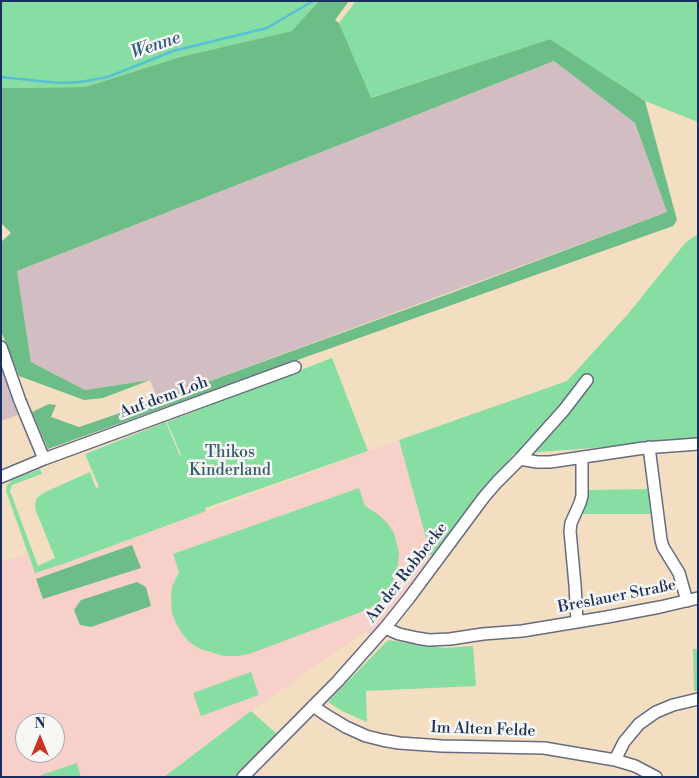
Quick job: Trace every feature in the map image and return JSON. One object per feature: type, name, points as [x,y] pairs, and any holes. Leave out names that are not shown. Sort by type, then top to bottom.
[{"type":"street","points":[[1,347],[44,459]]},
{"type":"street","name":"Auf dem Loh","points":[[1,476],[295,367]]},
{"type":"street","name":"An der Robbecke","points":[[243,777],[338,681],[385,628],[484,498],[564,410],[586,380]]},
{"type":"street","points":[[520,459],[543,462],[649,447],[698,444]]},
{"type":"street","name":"Breslauer Straße","points":[[385,628],[408,637],[428,640],[522,631],[616,615],[692,599],[661,540],[649,447]]},
{"type":"street","points":[[577,622],[570,531],[571,523],[582,496],[582,457]]},
{"type":"street","points":[[615,760],[624,742],[639,724],[656,712],[672,705],[698,699]]},
{"type":"street","name":"Im Alten Felde","points":[[313,706],[346,727],[366,736],[382,740],[442,746],[544,748],[615,760],[635,766],[656,777]]},
{"type":"shaded area","points":[[554,61],[635,123],[667,212],[158,400],[150,380],[85,390],[31,362],[17,271]]},
{"type":"shaded area","points":[[1,365],[18,415],[1,421]]},
{"type":"shaded area","points":[[399,440],[431,556],[373,636],[366,631],[251,711],[164,777],[1,777],[1,562],[27,553],[35,573]]},
{"type":"green space","points":[[1,1],[319,1],[293,31],[180,57],[85,87],[1,88]]},
{"type":"green space","points":[[319,1],[349,1],[335,20],[339,23],[371,98],[550,39],[645,101],[677,220],[673,226],[48,449],[32,412],[49,404],[56,405],[51,417],[79,427],[454,292],[667,212],[635,123],[554,61],[17,271],[31,362],[85,390],[150,380],[103,398],[84,400],[19,376],[1,331],[1,242],[11,233],[1,223],[1,88],[85,87],[180,57],[292,31]]},
{"type":"green space","points":[[356,1],[698,1],[698,122],[645,101],[550,39],[370,98],[339,23]]},
{"type":"green space","points":[[698,234],[698,440],[514,454],[431,556],[399,440],[567,381],[628,314],[686,242]]},
{"type":"green space","name":"Thikos Kinderland","points":[[332,358],[368,451],[205,508],[206,511],[35,573],[6,491],[7,485],[12,480],[40,469],[42,474],[12,485],[10,491],[38,566],[55,558],[36,511],[35,504],[37,498],[45,492],[90,472],[96,488],[99,487],[85,454],[166,422],[180,456],[167,422]]},
{"type":"green space","points":[[359,488],[365,506],[379,515],[394,533],[399,552],[393,582],[384,598],[366,610],[249,654],[224,656],[200,649],[188,641],[181,632],[172,613],[172,587],[179,572],[173,554]]},
{"type":"green space","points":[[651,489],[654,514],[580,514],[587,490]]},
{"type":"green space","points":[[132,545],[141,568],[43,599],[36,579]]},
{"type":"green space","points":[[137,582],[146,587],[151,606],[91,627],[80,625],[74,610],[81,600]]},
{"type":"green space","points":[[388,640],[444,648],[473,646],[476,686],[366,691],[367,722],[342,711],[328,702]]},
{"type":"green space","points":[[693,649],[698,649],[698,691],[694,691]]},
{"type":"green space","points":[[251,672],[259,695],[201,716],[193,693]]},
{"type":"green space","points":[[251,711],[278,735],[236,777],[164,777]]},
{"type":"green space","points":[[77,763],[81,777],[41,777],[41,775]]},
{"type":"waterway","name":"Wenne","points":[[1,77],[59,83],[80,82],[108,77],[173,51],[267,28],[313,1]]}]
